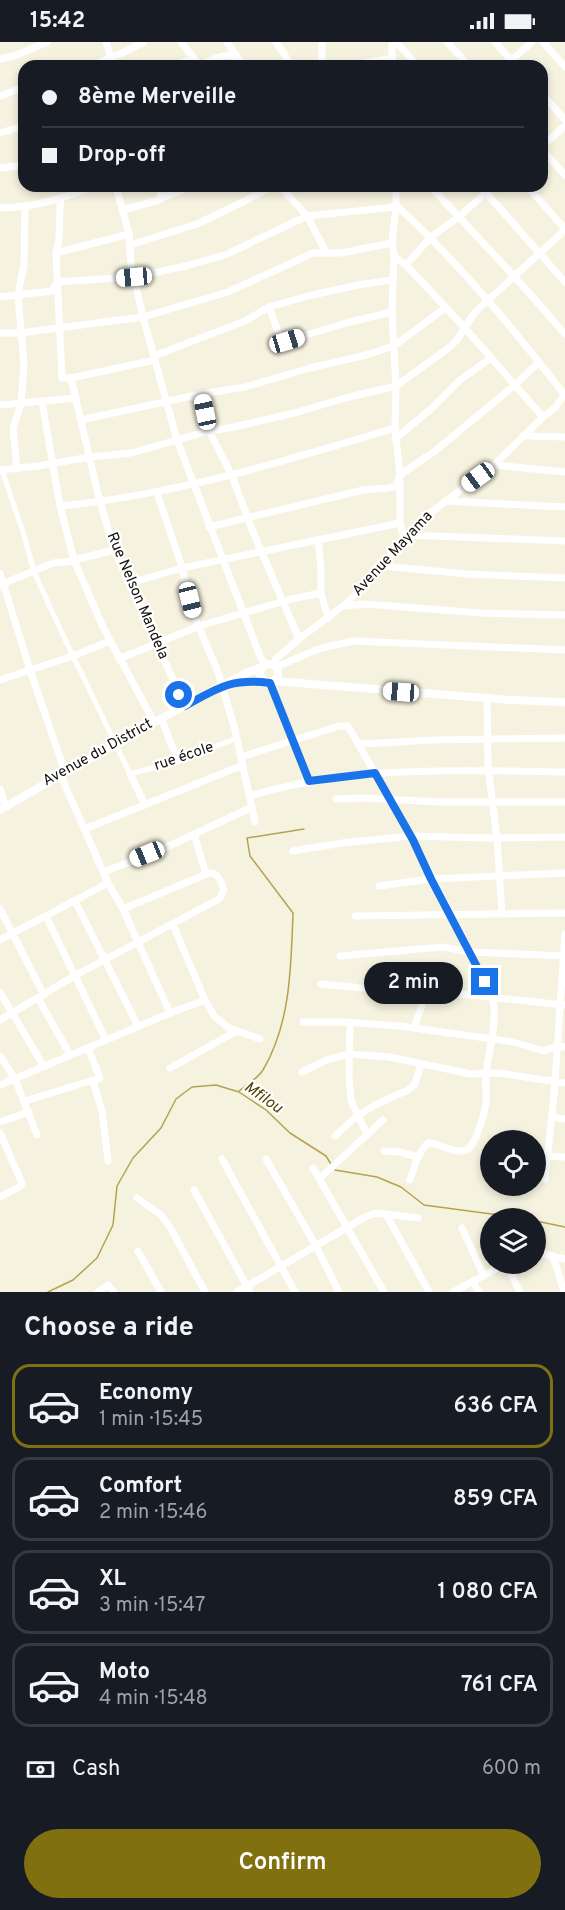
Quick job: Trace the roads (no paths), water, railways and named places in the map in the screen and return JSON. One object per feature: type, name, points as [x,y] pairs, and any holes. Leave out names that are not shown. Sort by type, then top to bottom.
[{"type":"street","points":[[0,59],[17,55],[47,42]]},
{"type":"street","points":[[106,42],[112,60]]},
{"type":"street","points":[[104,60],[122,54],[144,42]]},
{"type":"street","points":[[181,42],[195,60]]},
{"type":"street","points":[[227,42],[239,60]]},
{"type":"street","points":[[276,42],[288,60]]},
{"type":"street","points":[[377,60],[392,57],[394,42]]},
{"type":"street","points":[[394,42],[412,60]]},
{"type":"street","points":[[447,42],[464,60]]},
{"type":"street","points":[[495,42],[511,60]]},
{"type":"street","points":[[517,60],[532,42]]},
{"type":"street","points":[[543,42],[565,67]]},
{"type":"street","points":[[322,44],[322,60]]},
{"type":"street","points":[[209,60],[227,54],[236,56]]},
{"type":"street","points":[[0,96],[18,89]]},
{"type":"street","points":[[548,101],[565,120]]},
{"type":"street","points":[[548,142],[565,126]]},
{"type":"street","points":[[0,133],[18,128]]},
{"type":"street","points":[[548,154],[565,175]]},
{"type":"street","points":[[0,168],[18,166]]},
{"type":"street","points":[[0,208],[25,207],[61,199],[79,192]]},
{"type":"street","points":[[118,192],[129,234],[131,264],[143,317],[177,440],[260,656],[278,677],[269,682]]},
{"type":"street","points":[[160,192],[162,197]]},
{"type":"street","points":[[122,210],[175,192]]},
{"type":"street","points":[[130,245],[197,224],[261,192]]},
{"type":"street","points":[[285,192],[307,216],[326,252]]},
{"type":"street","points":[[396,192],[392,243],[394,256],[392,312],[396,386],[394,428],[400,475],[400,523],[406,537],[565,541]]},
{"type":"street","points":[[436,192],[565,334]]},
{"type":"street","points":[[145,805],[34,572],[24,535],[1,470],[131,453],[209,431],[298,412],[396,386],[450,347],[475,312],[565,229],[532,192]]},
{"type":"street","points":[[406,265],[431,237],[486,193],[565,282]]},
{"type":"street","points":[[58,328],[56,253],[61,199]]},
{"type":"street","points":[[57,282],[134,277],[186,266],[225,255],[307,216],[396,206],[431,237],[489,300],[565,394]]},
{"type":"street","points":[[17,469],[13,428],[21,404],[24,365],[18,295],[24,264],[25,207]]},
{"type":"street","points":[[56,253],[129,234]]},
{"type":"street","points":[[0,333],[20,333],[143,317],[228,292],[313,253],[340,253],[392,243]]},
{"type":"street","points":[[394,256],[406,265],[464,327],[543,417]]},
{"type":"street","points":[[71,378],[155,358],[245,321],[269,307],[358,285],[392,280]]},
{"type":"street","points":[[0,297],[52,291],[57,282]]},
{"type":"street","points":[[269,307],[281,340],[287,341],[392,312]]},
{"type":"street","points":[[81,420],[201,394],[245,387],[366,355],[394,346],[445,308]]},
{"type":"street","name":"Rue Nelson Mandela","points":[[58,328],[62,378],[71,378],[100,502],[114,550],[185,706]]},
{"type":"street","points":[[395,439],[431,409],[460,380],[491,358]]},
{"type":"street","points":[[209,527],[363,490],[396,486],[400,475],[435,451],[515,385],[539,362]]},
{"type":"street","points":[[201,394],[209,431],[232,476],[247,518],[299,639]]},
{"type":"street","name":"Avenue Mayama","points":[[270,666],[299,639],[343,606],[425,517],[494,465],[555,408],[565,394]]},
{"type":"street","points":[[0,405],[76,398]]},
{"type":"street","points":[[42,402],[60,506],[74,560],[110,641],[158,720],[178,761]]},
{"type":"street","points":[[555,408],[565,407]]},
{"type":"street","points":[[60,506],[157,493],[232,476],[394,428]]},
{"type":"street","points":[[523,436],[565,437]]},
{"type":"street","points":[[494,465],[565,472]]},
{"type":"street","points":[[157,493],[182,568],[194,616],[226,685],[255,822]]},
{"type":"street","points":[[445,501],[565,507]]},
{"type":"street","points":[[130,583],[182,568],[400,523]]},
{"type":"street","points":[[318,539],[321,593],[328,618]]},
{"type":"street","points":[[2,585],[54,563],[114,550]]},
{"type":"street","points":[[382,566],[467,574],[565,578]]},
{"type":"street","points":[[0,573],[62,773],[108,883],[139,942],[170,1013]]},
{"type":"street","points":[[120,658],[199,626],[321,593]]},
{"type":"street","points":[[343,606],[365,604],[470,612],[565,615]]},
{"type":"street","points":[[1,677],[73,656],[110,641]]},
{"type":"street","points":[[309,781],[269,682],[260,676],[270,666],[321,648],[354,641],[565,650]]},
{"type":"street","points":[[270,666],[287,677],[307,684]]},
{"type":"street","name":"Avenue du District","points":[[3,808],[62,773],[246,673],[270,666]]},
{"type":"street","name":"Avenue du District","points":[[226,685],[269,682],[565,702]]},
{"type":"street","points":[[487,698],[489,770],[497,838],[502,914]]},
{"type":"street","points":[[85,829],[294,741],[344,725],[351,729],[411,836],[493,997],[495,1017],[486,1074],[484,1110],[471,1145],[468,1149],[460,1151],[428,1143],[418,1157],[410,1180]]},
{"type":"street","name":"rue école","points":[[130,774],[178,761],[237,738]]},
{"type":"street","points":[[360,744],[434,740],[565,738]]},
{"type":"street","points":[[250,796],[309,781],[375,773],[489,770],[565,772]]},
{"type":"street","points":[[0,789],[3,808]]},
{"type":"street","points":[[336,799],[565,802]]},
{"type":"street","points":[[104,872],[252,807]]},
{"type":"street","points":[[194,834],[206,874]]},
{"type":"street","points":[[293,851],[411,836],[565,837]]},
{"type":"street","points":[[0,1020],[76,975],[219,899],[224,890],[217,876],[213,873],[206,874],[123,909]]},
{"type":"street","points":[[379,886],[431,879],[565,873]]},
{"type":"street","points":[[0,940],[108,883]]},
{"type":"street","points":[[75,901],[138,1026]]},
{"type":"street","points":[[0,909],[70,1055]]},
{"type":"street","points":[[355,916],[565,913]]},
{"type":"street","points":[[46,916],[106,1040]]},
{"type":"street","points":[[173,925],[214,1016],[229,1028],[260,1039]]},
{"type":"street","points":[[546,1168],[561,1047],[565,934]]},
{"type":"street","points":[[340,956],[443,947],[470,952],[564,956]]},
{"type":"street","points":[[321,984],[362,988],[404,988],[563,1004]]},
{"type":"street","points":[[414,1028],[427,990]]},
{"type":"street","points":[[0,992],[44,1067]]},
{"type":"street","points":[[0,1085],[205,1000]]},
{"type":"street","points":[[303,1022],[350,1022],[414,1028],[513,1042],[544,1051],[561,1047]]},
{"type":"street","points":[[350,1022],[351,1101],[367,1134]]},
{"type":"street","points":[[170,1068],[237,1031]]},
{"type":"street","points":[[88,1048],[100,1078]]},
{"type":"street","points":[[302,1072],[327,1060],[349,1054],[388,1058],[471,1074],[498,1073],[565,1083]]},
{"type":"street","points":[[0,1056],[15,1079],[37,1135]]},
{"type":"street","points":[[335,1136],[358,1115],[408,1090],[415,1084],[421,1065]]},
{"type":"street","points":[[25,1101],[100,1078]]},
{"type":"street","points":[[100,1078],[93,1082],[102,1111],[108,1161]]},
{"type":"street","points":[[0,1122],[29,1112]]},
{"type":"street","points":[[552,1117],[565,1119]]},
{"type":"street","points":[[319,1179],[383,1120]]},
{"type":"street","points":[[0,1133],[22,1183],[21,1186],[0,1197]]},
{"type":"street","points":[[384,1151],[418,1157]]},
{"type":"street","points":[[548,1156],[565,1157]]},
{"type":"street","points":[[222,1159],[295,1292]]},
{"type":"street","points":[[266,1159],[316,1246],[339,1292]]},
{"type":"street","points":[[313,1168],[384,1292]]},
{"type":"street","points":[[194,1190],[249,1289]]},
{"type":"street","points":[[137,1198],[161,1215],[170,1227],[205,1292]]},
{"type":"street","points":[[386,1214],[429,1292]]},
{"type":"street","points":[[237,1292],[249,1289],[365,1217],[386,1214],[418,1218]]},
{"type":"street","points":[[462,1228],[483,1276]]},
{"type":"street","points":[[138,1251],[161,1292]]},
{"type":"street","points":[[546,1254],[565,1259]]},
{"type":"street","points":[[552,1256],[564,1292]]},
{"type":"street","points":[[453,1292],[487,1274]]},
{"type":"street","points":[[512,1274],[520,1292]]},
{"type":"street","points":[[473,1282],[478,1292]]},
{"type":"street","points":[[99,1292],[108,1285],[113,1290]]},
{"type":"waterway","points":[[239,1091],[263,1070],[279,1033],[288,993],[293,913],[250,856],[247,838],[304,829]]},
{"type":"waterway","name":"Mfilou","points":[[48,1292],[73,1280],[97,1258],[113,1225],[117,1186],[133,1158],[161,1128],[176,1099],[192,1087],[216,1085],[239,1092],[266,1110],[290,1133],[326,1156],[331,1164]]},
{"type":"waterway","name":"Mfilou","points":[[335,1170],[377,1177],[401,1187],[424,1205],[480,1212]]},
{"type":"waterway","name":"Mfilou","points":[[546,1223],[565,1227]]}]
